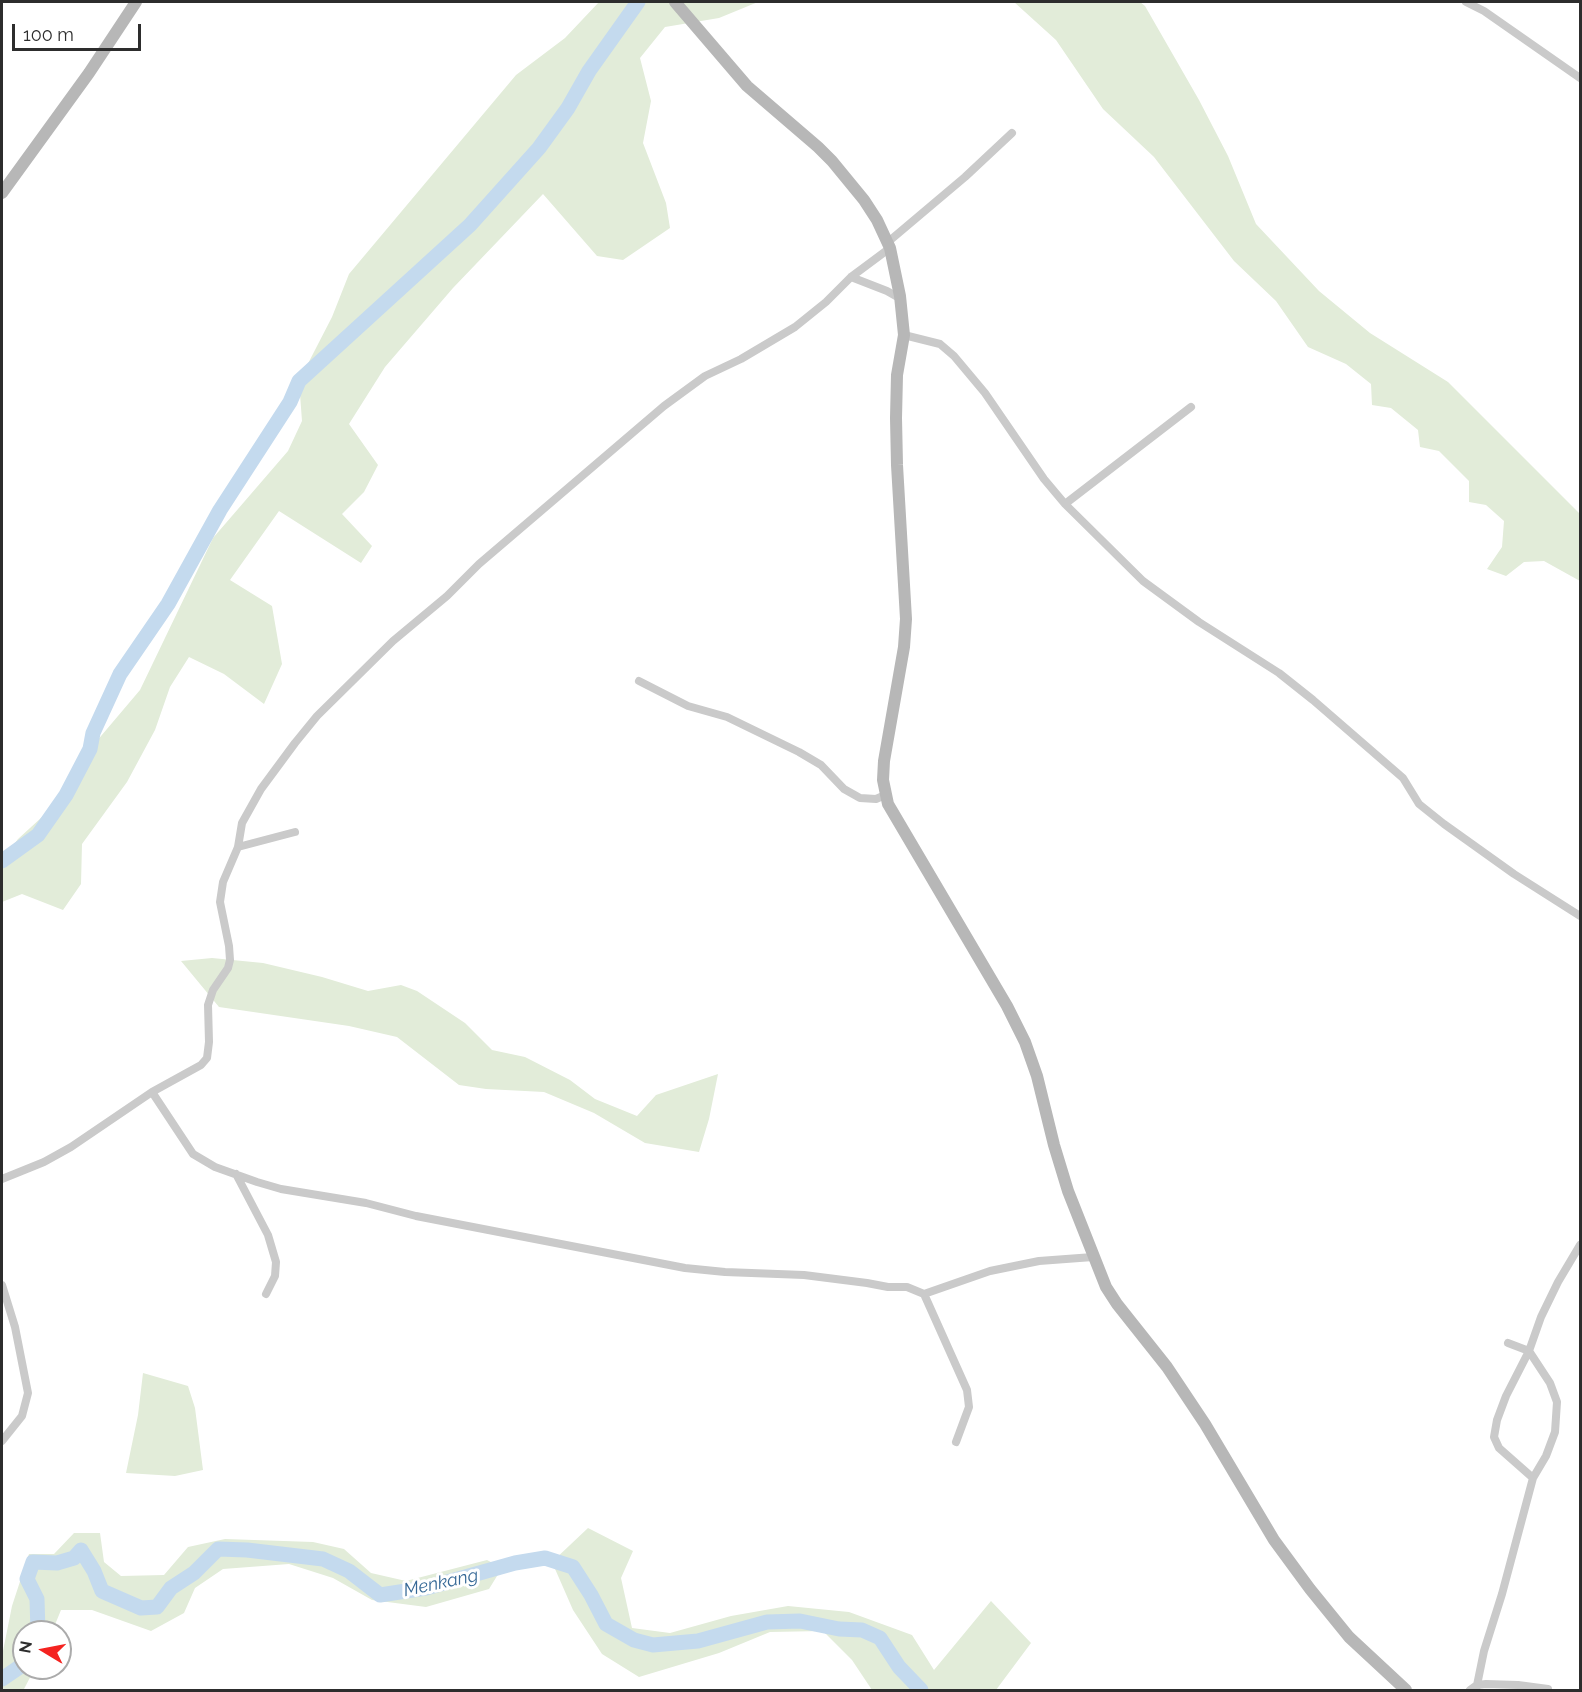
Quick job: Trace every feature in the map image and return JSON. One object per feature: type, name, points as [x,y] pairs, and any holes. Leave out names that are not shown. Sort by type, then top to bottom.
[{"type":"street","points":[[2,193],[89,73],[136,2]]},
{"type":"street","points":[[675,2],[747,86],[818,147],[864,200],[889,245],[903,314]]},
{"type":"street","points":[[1466,2],[1484,11],[1581,78]]},
{"type":"street","points":[[2,1179],[71,1148],[152,1092],[201,1065],[207,1058],[208,1005],[213,990],[228,968],[230,960],[220,902],[223,882],[238,847],[242,823],[248,808],[317,716],[393,641],[447,596],[479,564],[566,488],[682,391],[795,327],[826,302],[1012,133]]},
{"type":"street","points":[[851,277],[901,299],[903,314],[904,335],[897,375],[897,465],[906,619],[884,761],[885,793],[897,821],[1007,1006],[1025,1042],[1040,1086],[1068,1191],[1093,1257],[1111,1295],[1167,1367],[1205,1425],[1274,1540],[1292,1565],[1349,1636],[1406,1690]]},
{"type":"street","points":[[904,335],[940,344],[954,356],[985,393],[1044,479],[1065,504],[1161,596],[1279,674],[1313,700],[1402,778],[1412,796],[1428,812],[1514,874],[1581,916]]},
{"type":"street","points":[[1065,504],[1191,407]]},
{"type":"street","points":[[639,681],[688,706],[727,717],[799,752],[821,765],[844,789],[860,798],[876,799],[885,793]]},
{"type":"street","points":[[238,847],[296,832]]},
{"type":"street","points":[[152,1092],[193,1154],[215,1167],[281,1190],[366,1203],[427,1218],[685,1268],[804,1275],[888,1287],[907,1287],[924,1294],[990,1271],[1039,1261],[1093,1257]]},
{"type":"street","points":[[236,1174],[268,1235],[276,1262],[275,1276],[266,1294]]},
{"type":"street","points":[[1533,1478],[1498,1448],[1494,1437],[1497,1420],[1506,1396],[1529,1351],[1541,1317],[1558,1282],[1581,1245]]},
{"type":"street","points":[[2,1286],[15,1327],[28,1393],[22,1416],[2,1441]]},
{"type":"street","points":[[924,1294],[967,1390],[969,1407],[956,1442]]},
{"type":"street","points":[[1508,1343],[1529,1351],[1555,1394],[1558,1412],[1551,1443],[1533,1478],[1475,1689],[1518,1685],[1548,1689]]},
{"type":"green space","points":[[599,2],[758,2],[719,18],[665,27],[640,58],[651,101],[643,143],[666,203],[670,228],[623,260],[597,256],[543,194],[453,288],[385,367],[349,424],[378,465],[364,492],[342,514],[372,546],[361,563],[279,511],[230,580],[272,606],[282,664],[264,704],[224,674],[189,657],[170,687],[155,730],[127,782],[82,844],[81,884],[63,910],[22,894],[2,902],[2,861],[18,839],[66,795],[90,749],[140,690],[213,538],[288,451],[302,421],[299,381],[332,317],[349,274],[516,75],[565,38]]},
{"type":"green space","points":[[1014,2],[1140,2],[1145,6],[1228,156],[1256,224],[1319,291],[1370,333],[1448,382],[1580,514],[1580,581],[1544,561],[1524,562],[1506,576],[1487,569],[1502,547],[1504,521],[1486,505],[1469,502],[1469,481],[1439,451],[1420,447],[1418,430],[1391,408],[1372,405],[1371,384],[1346,364],[1308,347],[1276,301],[1234,261],[1154,157],[1103,109],[1056,40]]},
{"type":"green space","points":[[212,958],[263,963],[368,991],[401,985],[417,991],[465,1023],[492,1050],[525,1057],[570,1080],[595,1099],[637,1116],[656,1095],[718,1074],[709,1119],[699,1152],[645,1143],[594,1113],[544,1092],[459,1085],[397,1037],[349,1026],[219,1007],[181,961]]},
{"type":"green space","points":[[143,1373],[188,1386],[195,1408],[203,1470],[175,1476],[126,1473],[138,1415]]},
{"type":"green space","points":[[588,1528],[633,1551],[621,1578],[632,1628],[670,1633],[731,1616],[788,1606],[849,1612],[912,1635],[934,1670],[991,1601],[1031,1643],[996,1690],[872,1690],[852,1660],[823,1631],[770,1632],[719,1653],[639,1677],[602,1654],[573,1610],[552,1562]]},
{"type":"green space","points":[[74,1533],[100,1533],[104,1562],[121,1576],[164,1575],[188,1547],[225,1539],[313,1542],[344,1549],[371,1573],[406,1581],[487,1560],[502,1568],[489,1589],[426,1607],[372,1600],[333,1578],[289,1564],[223,1569],[195,1588],[184,1613],[151,1631],[92,1610],[61,1610],[57,1620],[12,1620],[12,1680],[29,1680],[24,1689],[2,1690],[2,1656],[12,1606],[29,1554],[54,1554]]},
{"type":"waterway","points":[[2,861],[38,835],[66,795],[90,749],[93,733],[120,674],[168,604],[220,510],[290,402],[299,381],[470,225],[539,148],[568,108],[589,71],[638,2]]},
{"type":"waterway","name":"Menkang","points":[[38,1620],[37,1599],[27,1579],[33,1562],[57,1563],[74,1558],[81,1550],[94,1571],[102,1591],[141,1608],[157,1607],[171,1588],[194,1573],[218,1549],[323,1559],[349,1571],[380,1595],[426,1588],[515,1563],[545,1558],[573,1567],[606,1624],[634,1640],[653,1645],[698,1641],[767,1622],[800,1621],[839,1629],[862,1630],[880,1638],[899,1667],[921,1690]]},
{"type":"waterway","name":"Menkang","points":[[2,1679],[12,1672]]}]
